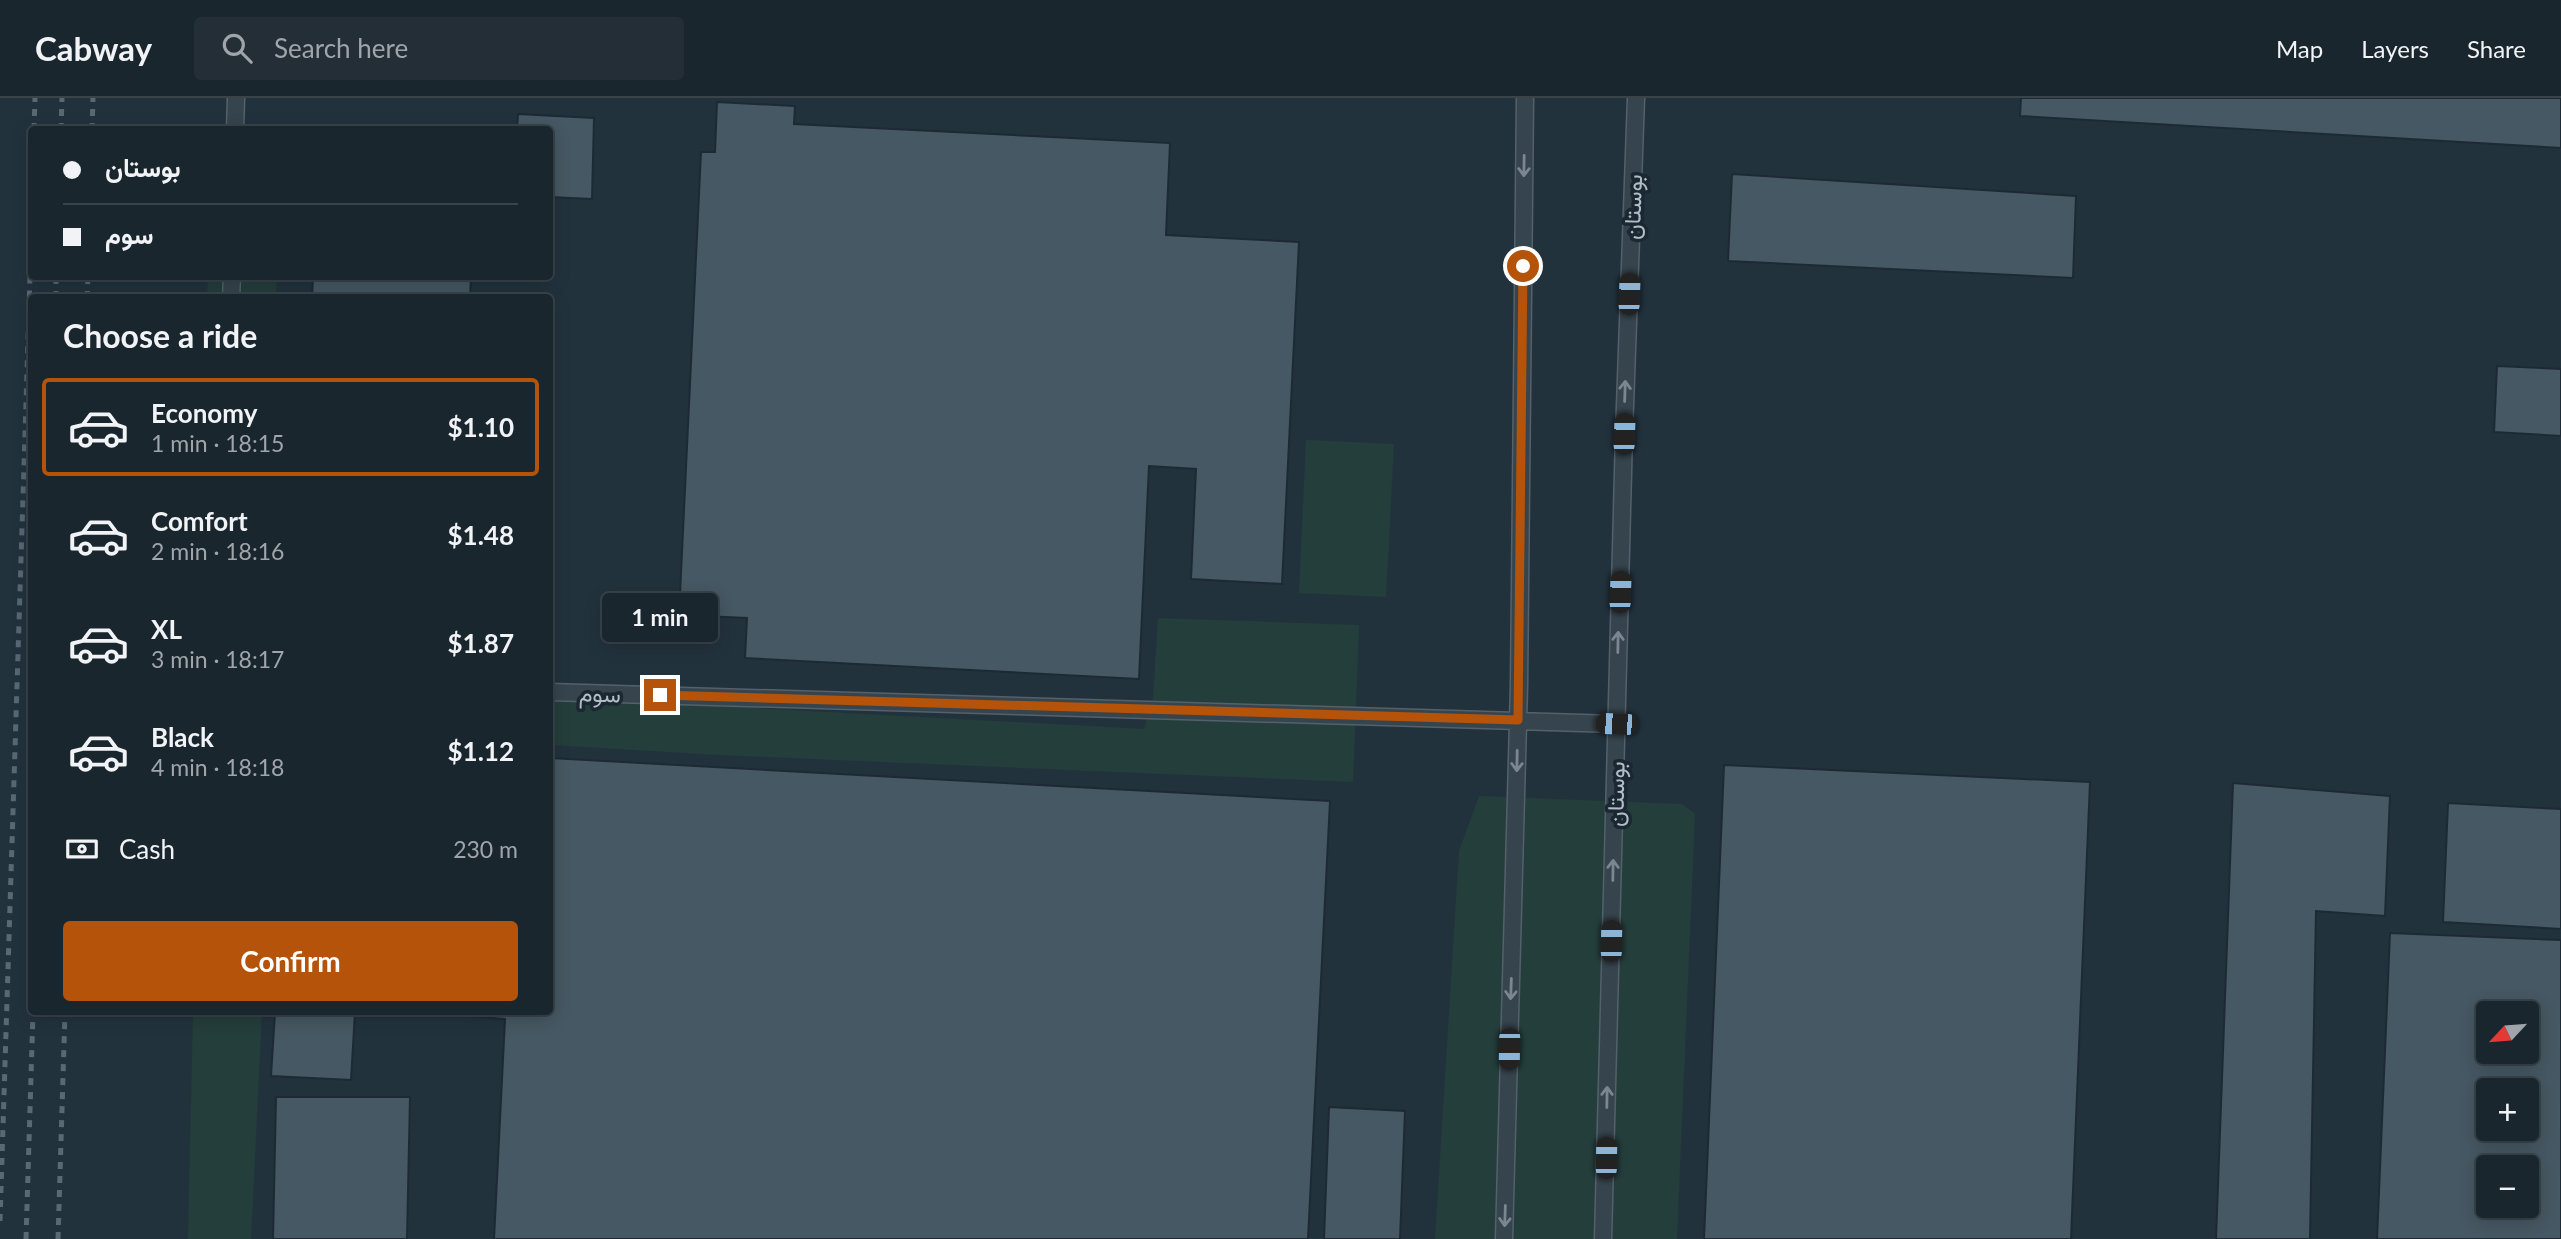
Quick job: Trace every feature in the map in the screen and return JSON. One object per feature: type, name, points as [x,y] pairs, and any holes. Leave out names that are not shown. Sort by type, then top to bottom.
[{"type":"lane","points":[[235,126],[236,98]]},
{"type":"lane","points":[[1504,1239],[1518,720],[1525,98]]},
{"type":"lane","name":"بوستان","points":[[1603,1239],[1636,98]]},
{"type":"lane","name":"سوم","points":[[553,692],[1616,724]]},
{"type":"green space","points":[[208,280],[277,280],[276,294],[207,294]]},
{"type":"green space","points":[[1306,440],[1394,444],[1386,597],[1299,593]]},
{"type":"green space","points":[[1158,618],[1359,625],[1353,782],[719,755],[553,745],[553,697],[1144,729],[1153,698]]},
{"type":"green space","points":[[1479,796],[1682,804],[1695,814],[1677,1239],[1435,1239],[1459,851]]},
{"type":"green space","points":[[193,1015],[262,1015],[251,1239],[188,1239]]},
{"type":"building","points":[[2021,98],[2561,98],[2561,148],[2020,116]]},
{"type":"building","points":[[717,102],[795,106],[794,124],[1170,143],[1166,235],[1299,242],[1282,584],[1191,579],[1196,469],[1149,466],[1139,679],[745,658],[747,618],[679,615],[701,152],[715,152]]},
{"type":"building","points":[[518,114],[594,118],[592,199],[553,197],[553,126],[517,126]]},
{"type":"building","points":[[1732,174],[2076,196],[2073,278],[1728,261]]},
{"type":"building","points":[[313,280],[471,280],[470,294],[312,294]]},
{"type":"building","points":[[2497,366],[2561,369],[2561,436],[2494,432]]},
{"type":"building","points":[[553,758],[1330,801],[1308,1239],[494,1239],[505,1019],[454,1015],[553,1015]]},
{"type":"building","points":[[1724,765],[2090,782],[2071,1239],[1704,1239]]},
{"type":"building","points":[[2233,783],[2390,796],[2385,916],[2316,911],[2310,1239],[2216,1239]]},
{"type":"building","points":[[2448,803],[2561,809],[2561,929],[2443,922]]},
{"type":"building","points":[[2390,933],[2561,940],[2561,1239],[2377,1239]]},
{"type":"building","points":[[275,1015],[355,1015],[351,1080],[271,1076]]},
{"type":"building","points":[[276,1097],[410,1097],[407,1239],[273,1239]]},
{"type":"building","points":[[1329,1107],[1405,1111],[1400,1239],[1324,1239]]},
{"type":"railway","points":[[34,126],[35,98]]},
{"type":"railway","points":[[61,126],[62,98]]},
{"type":"railway","points":[[92,126],[93,98]]},
{"type":"railway","points":[[29,294],[30,280]]},
{"type":"railway","points":[[56,280],[56,294]]},
{"type":"railway","points":[[87,294],[88,280]]},
{"type":"railway","points":[[0,1221],[28,340]]},
{"type":"railway","points":[[26,1239],[33,1015]]},
{"type":"railway","points":[[58,1239],[65,1015]]},
{"type":"route","points":[[660,695],[1518,720],[1523,266]]}]
